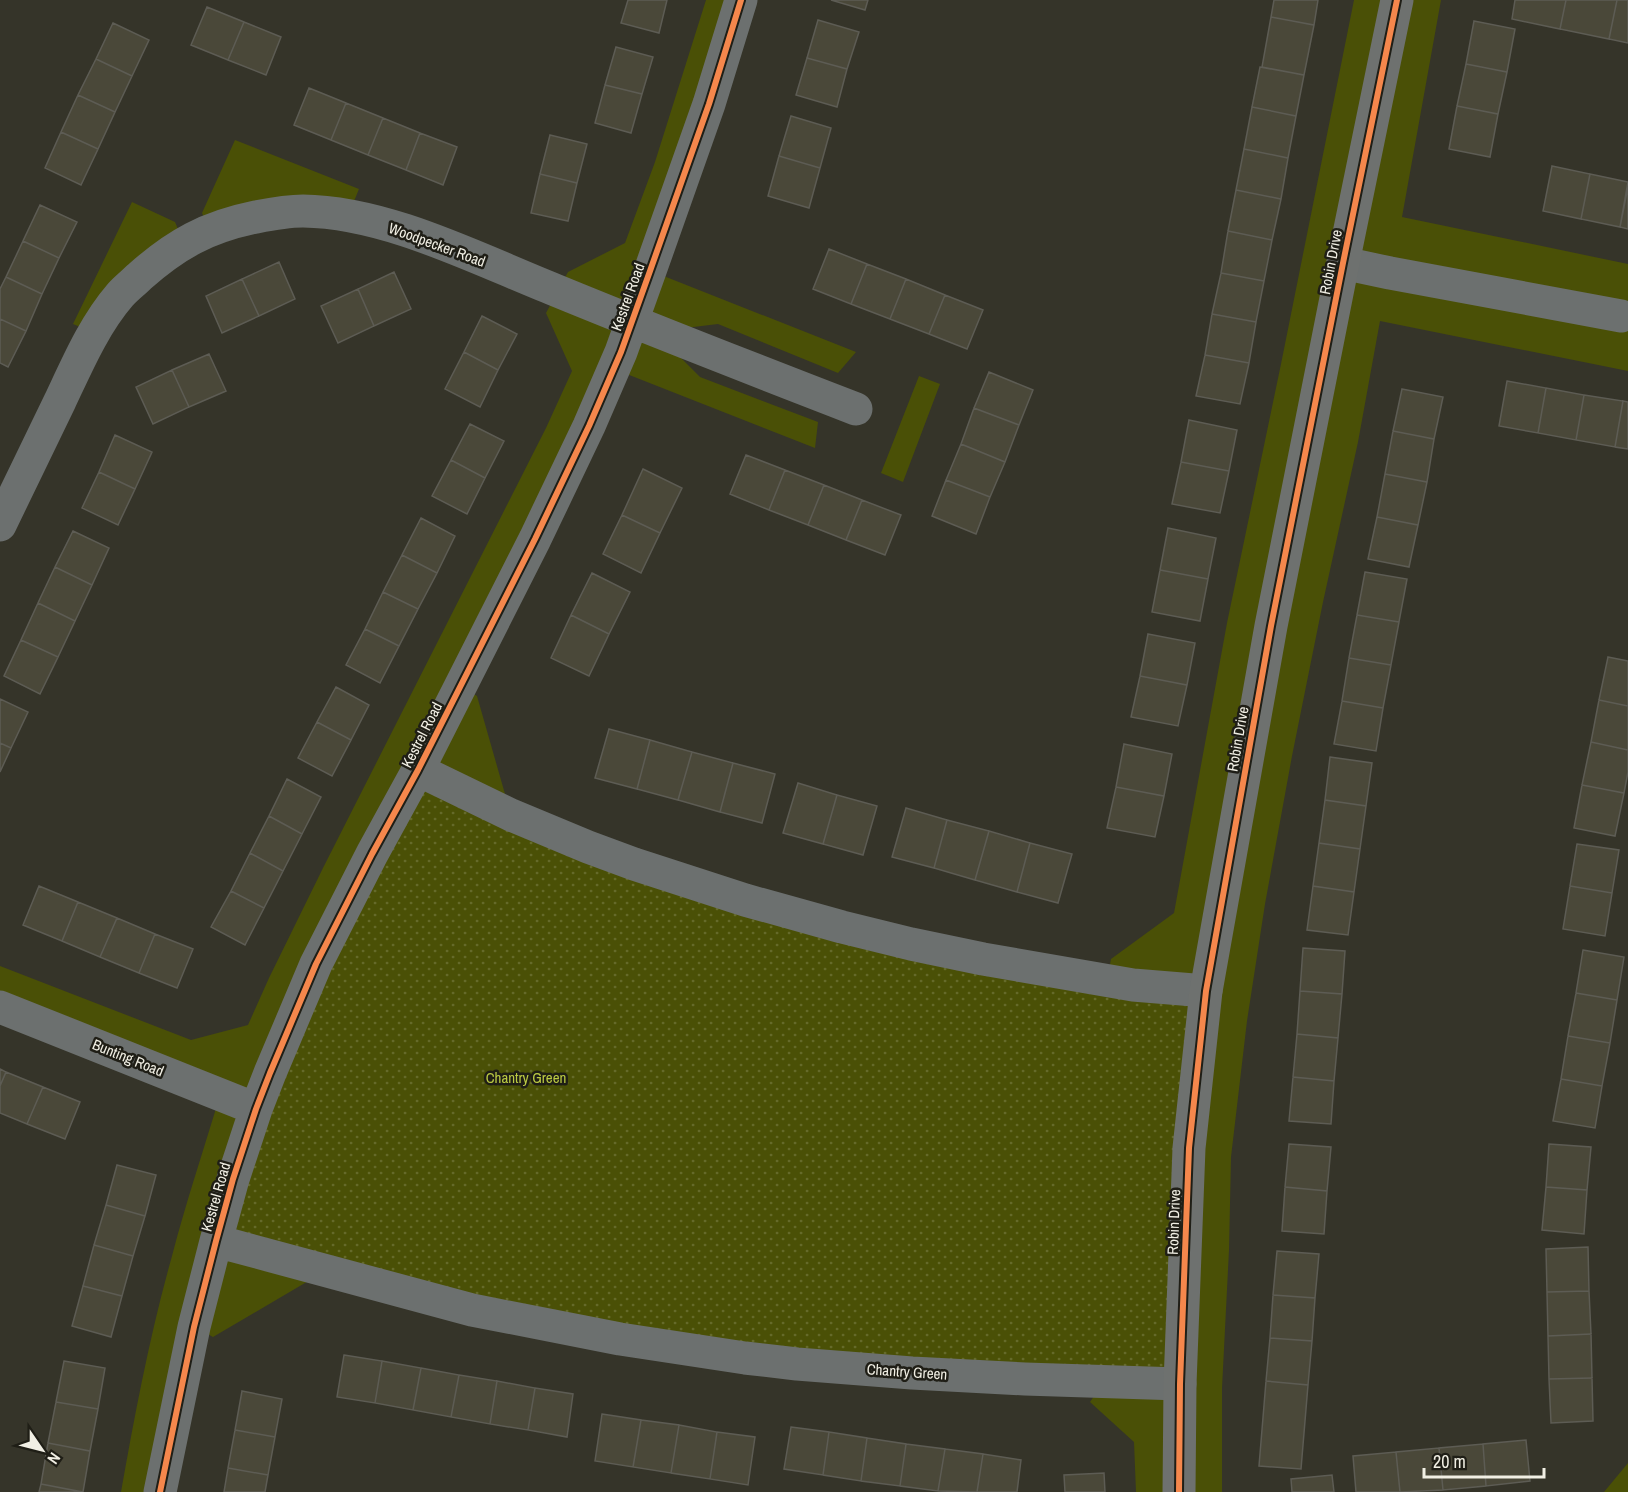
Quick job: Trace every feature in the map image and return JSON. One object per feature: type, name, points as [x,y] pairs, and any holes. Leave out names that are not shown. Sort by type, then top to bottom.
[{"type":"street","name":"Kestrel Road","points":[[160,1492],[194,1327],[233,1179],[256,1109],[316,964],[418,770],[568,472],[607,386],[709,104],[741,0]]},
{"type":"street","name":"Robin Drive","points":[[1179,1492],[1180,1384],[1189,1148],[1206,991],[1271,626],[1397,0]]},
{"type":"street","name":"Woodpecker Road","points":[[0,525],[73,373],[106,313],[122,293],[172,249],[230,222],[302,211],[348,216],[409,231],[632,320]]},
{"type":"street","name":"Robin Drive","points":[[1343,262],[1621,316]]},
{"type":"street","name":"Kestrel Road","points":[[632,320],[856,408]]},
{"type":"street","points":[[418,770],[511,815],[588,847],[745,900],[842,927],[982,960],[1133,985],[1206,991]]},
{"type":"street","name":"Bunting Road","points":[[0,1007],[256,1109]]},
{"type":"street","name":"Chantry Green","points":[[216,1241],[472,1310],[620,1339],[745,1359],[912,1373],[1180,1384]]},
{"type":"green space","points":[[706,0],[741,0],[651,271],[856,352],[838,373],[718,324],[685,328],[675,352],[700,377],[818,422],[815,448],[614,369],[460,686],[477,696],[511,815],[327,1270],[213,1337],[195,1327],[160,1492],[121,1492],[137,1403],[164,1285],[220,1095],[0,1007],[0,966],[191,1040],[248,1025],[323,868],[546,428],[572,371],[546,313],[568,272],[625,243],[655,162]]},
{"type":"green space","points":[[1354,0],[1441,0],[1402,217],[1628,264],[1628,371],[1380,321],[1358,442],[1292,756],[1265,904],[1247,1021],[1231,1157],[1222,1388],[1222,1492],[1136,1492],[1134,1442],[1090,1402],[1104,1381],[1107,981],[1111,959],[1174,913],[1227,623]]},
{"type":"green space","points":[[235,140],[359,189],[348,216],[209,229],[202,213]]},
{"type":"green space","points":[[132,202],[175,222],[184,243],[95,333],[73,324]]},
{"type":"green space","points":[[919,376],[940,384],[903,482],[881,473]]},
{"type":"green space","name":"Chantry Green","points":[[418,770],[745,900],[1206,991],[1180,1384],[797,1364],[216,1241],[225,1211]]},
{"type":"green space","points":[[1628,1463],[1628,1492],[1604,1492]]},
{"type":"building","points":[[628,0],[667,0],[659,33],[621,23]]},
{"type":"building","points":[[831,0],[868,0],[865,10]]},
{"type":"building","points":[[1274,0],[1318,0],[1314,25],[1271,17]]},
{"type":"building","points":[[1515,0],[1566,0],[1560,29],[1512,19]]},
{"type":"building","points":[[1566,0],[1617,0],[1609,39],[1560,29]]},
{"type":"building","points":[[1617,0],[1628,0],[1628,43],[1609,39]]},
{"type":"building","points":[[207,7],[244,22],[228,60],[191,45]]},
{"type":"building","points":[[1271,17],[1314,25],[1304,75],[1262,67]]},
{"type":"building","points":[[818,20],[859,32],[847,69],[807,58]]},
{"type":"building","points":[[1474,21],[1515,29],[1507,72],[1466,64]]},
{"type":"building","points":[[244,22],[281,37],[266,75],[228,60]]},
{"type":"building","points":[[113,23],[149,40],[132,76],[96,59]]},
{"type":"building","points":[[616,47],[653,57],[642,94],[605,85]]},
{"type":"building","points":[[807,58],[847,69],[837,107],[796,95]]},
{"type":"building","points":[[96,59],[132,76],[115,112],[78,95]]},
{"type":"building","points":[[1466,64],[1507,72],[1498,114],[1457,106]]},
{"type":"building","points":[[1260,67],[1304,75],[1296,116],[1252,107]]},
{"type":"building","points":[[605,85],[642,94],[631,133],[595,123]]},
{"type":"building","points":[[309,88],[346,103],[331,140],[294,125]]},
{"type":"building","points":[[78,95],[115,112],[98,149],[61,132]]},
{"type":"building","points":[[346,103],[383,118],[368,155],[331,140]]},
{"type":"building","points":[[1457,106],[1498,114],[1490,157],[1449,149]]},
{"type":"building","points":[[1252,107],[1296,116],[1288,158],[1244,149]]},
{"type":"building","points":[[791,116],[831,128],[820,168],[779,156]]},
{"type":"building","points":[[383,118],[420,133],[406,170],[368,155]]},
{"type":"building","points":[[61,132],[98,149],[81,185],[45,168]]},
{"type":"building","points":[[420,133],[457,147],[443,185],[406,170]]},
{"type":"building","points":[[550,135],[587,144],[577,183],[540,174]]},
{"type":"building","points":[[1244,149],[1288,158],[1281,199],[1236,190]]},
{"type":"building","points":[[779,156],[820,168],[809,208],[768,196]]},
{"type":"building","points":[[1552,166],[1590,174],[1581,219],[1543,211]]},
{"type":"building","points":[[540,174],[577,183],[568,221],[531,213]]},
{"type":"building","points":[[1590,174],[1628,182],[1620,227],[1581,219]]},
{"type":"building","points":[[1628,187],[1628,229],[1620,227]]},
{"type":"building","points":[[1236,190],[1281,199],[1272,240],[1228,231]]},
{"type":"building","points":[[40,205],[77,222],[59,258],[23,241]]},
{"type":"building","points":[[1228,231],[1272,240],[1264,281],[1221,273]]},
{"type":"building","points":[[23,241],[59,258],[42,294],[6,277]]},
{"type":"building","points":[[829,249],[867,264],[851,304],[813,289]]},
{"type":"building","points":[[279,262],[295,299],[259,316],[242,279]]},
{"type":"building","points":[[867,264],[906,279],[890,319],[851,304]]},
{"type":"building","points":[[394,272],[411,309],[374,326],[358,289]]},
{"type":"building","points":[[1221,273],[1264,281],[1256,322],[1212,314]]},
{"type":"building","points":[[6,277],[42,294],[26,331],[0,319],[0,289]]},
{"type":"building","points":[[242,279],[259,316],[222,333],[206,296]]},
{"type":"building","points":[[906,279],[945,295],[929,334],[890,319]]},
{"type":"building","points":[[358,289],[374,326],[338,343],[321,306]]},
{"type":"building","points":[[945,295],[983,310],[967,349],[929,334]]},
{"type":"building","points":[[1212,314],[1256,322],[1249,363],[1205,355]]},
{"type":"building","points":[[482,316],[517,334],[498,370],[464,352]]},
{"type":"building","points":[[0,319],[26,331],[8,367],[0,363]]},
{"type":"building","points":[[464,352],[498,370],[480,407],[445,389]]},
{"type":"building","points":[[209,354],[226,391],[189,407],[172,370]]},
{"type":"building","points":[[1205,355],[1249,363],[1240,404],[1196,396]]},
{"type":"building","points":[[172,370],[189,407],[153,424],[136,387]]},
{"type":"building","points":[[989,372],[1033,390],[1019,425],[974,408]]},
{"type":"building","points":[[1507,381],[1546,388],[1538,433],[1499,426]]},
{"type":"building","points":[[1546,388],[1584,395],[1576,440],[1538,433]]},
{"type":"building","points":[[1402,389],[1443,397],[1434,439],[1393,431]]},
{"type":"building","points":[[1584,395],[1623,401],[1615,447],[1576,440]]},
{"type":"building","points":[[1623,401],[1628,402],[1628,449],[1615,447]]},
{"type":"building","points":[[974,408],[1019,425],[1005,462],[961,444]]},
{"type":"building","points":[[1189,420],[1237,430],[1229,471],[1181,462]]},
{"type":"building","points":[[470,424],[504,441],[485,478],[451,460]]},
{"type":"building","points":[[1393,431],[1434,439],[1427,482],[1385,474]]},
{"type":"building","points":[[115,435],[152,452],[135,489],[99,472]]},
{"type":"building","points":[[961,444],[1005,462],[990,497],[946,480]]},
{"type":"building","points":[[746,455],[785,470],[769,510],[730,494]]},
{"type":"building","points":[[451,460],[485,478],[467,514],[432,496]]},
{"type":"building","points":[[1181,462],[1229,471],[1220,513],[1172,504]]},
{"type":"building","points":[[643,469],[682,488],[660,533],[622,515]]},
{"type":"building","points":[[785,470],[824,485],[808,525],[769,510]]},
{"type":"building","points":[[99,472],[135,489],[118,525],[82,508]]},
{"type":"building","points":[[1385,474],[1427,482],[1418,525],[1377,517]]},
{"type":"building","points":[[946,480],[990,497],[976,534],[932,516]]},
{"type":"building","points":[[824,485],[862,500],[846,540],[808,525]]},
{"type":"building","points":[[862,500],[901,515],[885,555],[846,540]]},
{"type":"building","points":[[622,515],[660,533],[641,573],[603,554]]},
{"type":"building","points":[[1377,517],[1418,525],[1409,567],[1368,559]]},
{"type":"building","points":[[421,518],[455,536],[437,573],[402,555]]},
{"type":"building","points":[[1168,528],[1216,538],[1208,579],[1160,570]]},
{"type":"building","points":[[73,531],[109,548],[92,585],[55,567]]},
{"type":"building","points":[[402,555],[437,573],[418,609],[383,592]]},
{"type":"building","points":[[55,567],[92,585],[75,621],[38,603]]},
{"type":"building","points":[[1160,570],[1208,579],[1200,621],[1152,612]]},
{"type":"building","points":[[1365,572],[1407,579],[1399,622],[1357,615]]},
{"type":"building","points":[[592,573],[630,592],[609,634],[571,615]]},
{"type":"building","points":[[383,592],[418,609],[399,646],[365,629]]},
{"type":"building","points":[[38,603],[75,621],[58,657],[21,640]]},
{"type":"building","points":[[571,615],[609,634],[589,676],[551,658]]},
{"type":"building","points":[[1357,615],[1399,622],[1391,665],[1349,658]]},
{"type":"building","points":[[365,629],[399,646],[380,683],[346,665]]},
{"type":"building","points":[[1148,634],[1195,643],[1187,685],[1140,676]]},
{"type":"building","points":[[21,640],[58,657],[40,694],[4,676]]},
{"type":"building","points":[[1608,657],[1628,661],[1628,706],[1599,700]]},
{"type":"building","points":[[1349,658],[1391,665],[1383,708],[1342,701]]},
{"type":"building","points":[[1140,676],[1187,685],[1178,726],[1131,717]]},
{"type":"building","points":[[336,687],[369,705],[351,740],[317,722]]},
{"type":"building","points":[[0,699],[28,712],[11,748],[0,743]]},
{"type":"building","points":[[1599,700],[1628,706],[1628,750],[1591,742]]},
{"type":"building","points":[[1342,701],[1383,708],[1376,751],[1334,744]]},
{"type":"building","points":[[317,722],[351,740],[332,776],[298,758]]},
{"type":"building","points":[[609,729],[650,740],[637,789],[595,778]]},
{"type":"building","points":[[650,740],[692,752],[678,800],[637,789]]},
{"type":"building","points":[[1591,742],[1628,750],[1628,772],[1624,793],[1582,785]]},
{"type":"building","points":[[0,743],[11,748],[0,772]]},
{"type":"building","points":[[1124,744],[1172,754],[1164,796],[1116,787]]},
{"type":"building","points":[[692,752],[733,763],[720,812],[678,800]]},
{"type":"building","points":[[1330,757],[1372,763],[1366,806],[1325,800]]},
{"type":"building","points":[[733,763],[775,774],[762,823],[720,812]]},
{"type":"building","points":[[287,779],[321,797],[302,834],[269,816]]},
{"type":"building","points":[[798,783],[837,795],[823,844],[783,833]]},
{"type":"building","points":[[1582,785],[1624,793],[1615,836],[1574,828]]},
{"type":"building","points":[[1116,787],[1164,796],[1155,837],[1107,828]]},
{"type":"building","points":[[837,795],[877,806],[863,855],[823,844]]},
{"type":"building","points":[[1325,800],[1366,806],[1360,849],[1319,843]]},
{"type":"building","points":[[906,808],[947,820],[934,868],[892,857]]},
{"type":"building","points":[[269,816],[302,834],[283,871],[250,853]]},
{"type":"building","points":[[947,820],[989,831],[975,880],[934,868]]},
{"type":"building","points":[[989,831],[1030,843],[1017,892],[975,880]]},
{"type":"building","points":[[1030,843],[1072,854],[1058,903],[1017,892]]},
{"type":"building","points":[[1319,843],[1360,849],[1354,892],[1313,886]]},
{"type":"building","points":[[1577,844],[1619,850],[1612,893],[1570,886]]},
{"type":"building","points":[[250,853],[283,871],[264,908],[231,891]]},
{"type":"building","points":[[39,886],[78,902],[62,941],[23,925]]},
{"type":"building","points":[[1313,886],[1354,892],[1348,935],[1307,930]]},
{"type":"building","points":[[1570,886],[1612,893],[1605,936],[1563,929]]},
{"type":"building","points":[[231,891],[264,908],[245,945],[211,927]]},
{"type":"building","points":[[78,902],[117,918],[100,957],[62,941]]},
{"type":"building","points":[[117,918],[155,934],[139,973],[100,957]]},
{"type":"building","points":[[155,934],[193,949],[177,988],[139,973]]},
{"type":"building","points":[[1303,948],[1345,951],[1342,994],[1300,991]]},
{"type":"building","points":[[1583,950],[1624,957],[1617,1000],[1576,993]]},
{"type":"building","points":[[1300,991],[1342,994],[1338,1038],[1297,1034]]},
{"type":"building","points":[[1576,993],[1617,1000],[1610,1043],[1568,1036]]},
{"type":"building","points":[[1297,1034],[1338,1038],[1334,1081],[1293,1077]]},
{"type":"building","points":[[1568,1036],[1610,1043],[1602,1086],[1561,1079]]},
{"type":"building","points":[[0,1069],[6,1072],[0,1086]]},
{"type":"building","points":[[6,1072],[43,1087],[27,1124],[0,1113],[0,1086]]},
{"type":"building","points":[[1293,1077],[1334,1081],[1331,1124],[1289,1121]]},
{"type":"building","points":[[1561,1079],[1602,1086],[1595,1128],[1553,1121]]},
{"type":"building","points":[[43,1087],[80,1102],[65,1139],[27,1124]]},
{"type":"building","points":[[1289,1144],[1331,1147],[1327,1191],[1285,1187]]},
{"type":"building","points":[[1549,1144],[1591,1147],[1587,1190],[1546,1187]]},
{"type":"building","points":[[117,1165],[156,1175],[145,1216],[106,1205]]},
{"type":"building","points":[[1285,1187],[1327,1191],[1324,1234],[1282,1231]]},
{"type":"building","points":[[1546,1187],[1587,1190],[1584,1234],[1542,1230]]},
{"type":"building","points":[[106,1205],[145,1216],[133,1256],[94,1245]]},
{"type":"building","points":[[94,1245],[133,1256],[122,1296],[83,1286]]},
{"type":"building","points":[[1588,1247],[1589,1291],[1547,1292],[1546,1249]]},
{"type":"building","points":[[1277,1251],[1319,1254],[1315,1298],[1273,1295]]},
{"type":"building","points":[[83,1286],[122,1296],[111,1337],[72,1326]]},
{"type":"building","points":[[1589,1291],[1591,1334],[1548,1336],[1547,1292]]},
{"type":"building","points":[[1273,1295],[1315,1298],[1312,1341],[1270,1338]]},
{"type":"building","points":[[1591,1334],[1592,1378],[1549,1379],[1548,1336]]},
{"type":"building","points":[[1270,1338],[1312,1341],[1308,1385],[1266,1381]]},
{"type":"building","points":[[344,1355],[382,1361],[375,1403],[337,1397]]},
{"type":"building","points":[[64,1361],[105,1368],[98,1409],[56,1402]]},
{"type":"building","points":[[382,1361],[421,1368],[413,1410],[375,1403]]},
{"type":"building","points":[[421,1368],[459,1375],[451,1417],[413,1410]]},
{"type":"building","points":[[459,1375],[497,1381],[490,1424],[451,1417]]},
{"type":"building","points":[[1592,1378],[1593,1421],[1551,1423],[1549,1379]]},
{"type":"building","points":[[497,1381],[535,1388],[528,1430],[490,1424]]},
{"type":"building","points":[[1266,1381],[1308,1385],[1301,1469],[1259,1466]]},
{"type":"building","points":[[535,1388],[573,1394],[567,1437],[528,1430]]},
{"type":"building","points":[[242,1391],[282,1399],[275,1437],[235,1430]]},
{"type":"building","points":[[56,1402],[98,1409],[90,1451],[48,1443]]},
{"type":"building","points":[[602,1414],[641,1420],[633,1467],[595,1461]]},
{"type":"building","points":[[641,1420],[679,1425],[671,1473],[633,1467]]},
{"type":"building","points":[[679,1425],[717,1432],[710,1479],[671,1473]]},
{"type":"building","points":[[791,1427],[829,1432],[823,1475],[784,1469]]},
{"type":"building","points":[[235,1430],[275,1437],[268,1475],[228,1468]]},
{"type":"building","points":[[717,1432],[755,1437],[748,1485],[710,1479]]},
{"type":"building","points":[[829,1432],[867,1438],[861,1481],[823,1475]]},
{"type":"building","points":[[867,1438],[906,1444],[900,1486],[861,1481]]},
{"type":"building","points":[[1526,1440],[1530,1481],[1486,1486],[1483,1444]]},
{"type":"building","points":[[48,1443],[90,1451],[83,1492],[41,1484]]},
{"type":"building","points":[[906,1444],[945,1449],[938,1491],[900,1486]]},
{"type":"building","points":[[1483,1444],[1486,1486],[1443,1490],[1439,1448]]},
{"type":"building","points":[[1439,1448],[1443,1490],[1400,1492],[1396,1452]]},
{"type":"building","points":[[945,1449],[983,1454],[977,1492],[938,1491]]},
{"type":"building","points":[[1396,1452],[1400,1492],[1356,1492],[1353,1456]]},
{"type":"building","points":[[983,1454],[1021,1460],[1017,1492],[977,1492]]},
{"type":"building","points":[[228,1468],[268,1475],[265,1492],[224,1492]]},
{"type":"building","points":[[1104,1473],[1105,1492],[1065,1492],[1064,1475]]},
{"type":"building","points":[[1332,1475],[1334,1492],[1292,1492],[1291,1479]]},
{"type":"building","points":[[41,1484],[82,1492],[39,1492]]},
{"type":"cycle path","points":[[160,1492],[194,1327],[216,1241],[233,1179],[270,1073],[316,964],[418,770],[535,539],[589,426],[621,352],[650,271],[709,104],[741,0]]},
{"type":"cycle path","points":[[1179,1492],[1180,1384],[1189,1148],[1206,991],[1271,626],[1397,0]]}]
